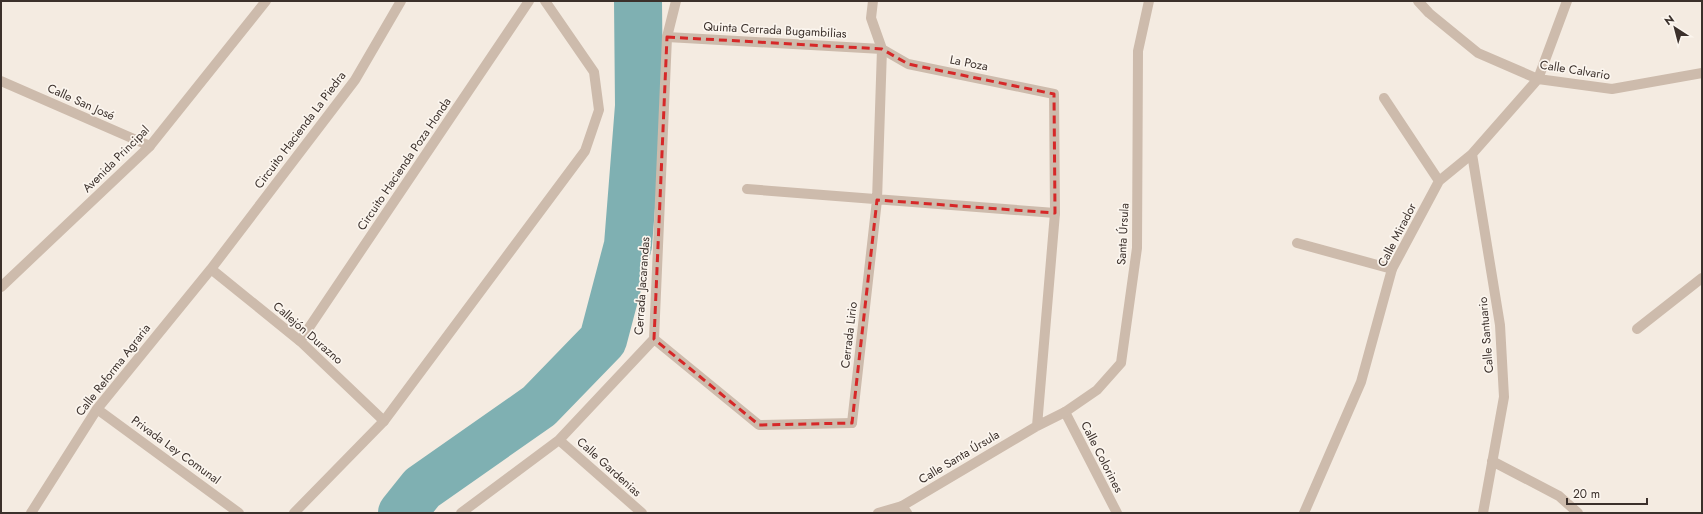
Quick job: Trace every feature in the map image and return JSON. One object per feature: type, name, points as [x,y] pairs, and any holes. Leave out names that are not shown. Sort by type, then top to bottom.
[{"type":"street","name":"Avenida Principal","points":[[1,287],[150,146],[266,1]]},
{"type":"street","name":"Circuito Hacienda La Piedra","points":[[210,268],[355,80],[401,1]]},
{"type":"street","name":"Circuito Hacienda Poza Honda","points":[[300,341],[529,1]]},
{"type":"street","points":[[294,513],[384,421],[585,151],[599,110],[594,72],[545,1]]},
{"type":"street","name":"Cerrada Jacarandas","points":[[462,513],[559,440],[654,339],[667,37],[676,1]]},
{"type":"street","points":[[872,1],[871,18],[882,49]]},
{"type":"street","name":"Santa Úrsula","points":[[1037,426],[1065,412],[1097,390],[1121,363],[1137,248],[1138,51],[1149,1]]},
{"type":"street","name":"Calle Calvario","points":[[1418,1],[1429,13],[1478,53],[1538,79],[1612,89],[1702,72]]},
{"type":"street","name":"Calle Mirador","points":[[1304,513],[1361,382],[1392,269],[1439,181],[1472,154],[1538,79],[1567,1]]},
{"type":"street","name":"Quinta Cerrada Bugambilias","points":[[667,37],[882,49]]},
{"type":"street","name":"La Poza","points":[[882,49],[908,64],[1054,94],[1055,213]]},
{"type":"street","name":"Cerrada Lirio","points":[[654,339],[759,424],[852,423],[878,200],[882,49]]},
{"type":"street","name":"Calle San José","points":[[1,81],[150,146]]},
{"type":"street","points":[[1384,98],[1439,181]]},
{"type":"street","name":"Calle Santuario","points":[[1472,154],[1500,325],[1504,397],[1483,513]]},
{"type":"street","points":[[747,189],[1055,213],[1037,426]]},
{"type":"street","points":[[1297,243],[1392,269]]},
{"type":"street","name":"Callejón Durazno","points":[[210,268],[300,341],[384,421]]},
{"type":"street","name":"Calle Reforma Agraria","points":[[31,513],[97,409],[210,268]]},
{"type":"street","points":[[1637,329],[1702,278]]},
{"type":"street","name":"Privada Ley Comunal","points":[[97,409],[239,513]]},
{"type":"street","name":"Calle Colorines","points":[[1065,412],[1117,513]]},
{"type":"street","name":"Calle Santa Úrsula","points":[[902,511],[1037,426]]},
{"type":"street","name":"Calle Gardenias","points":[[559,440],[642,513]]},
{"type":"street","points":[[1492,461],[1559,496],[1578,513]]},
{"type":"street","points":[[878,513],[902,511]]},
{"type":"highlighted area","points":[[667,37],[882,49],[908,64],[1054,94],[1055,213],[877,200],[852,423],[759,425],[654,339]]},
{"type":"waterway","points":[[402,513],[422,488],[539,406],[603,340],[628,245],[639,106],[638,1]]}]
